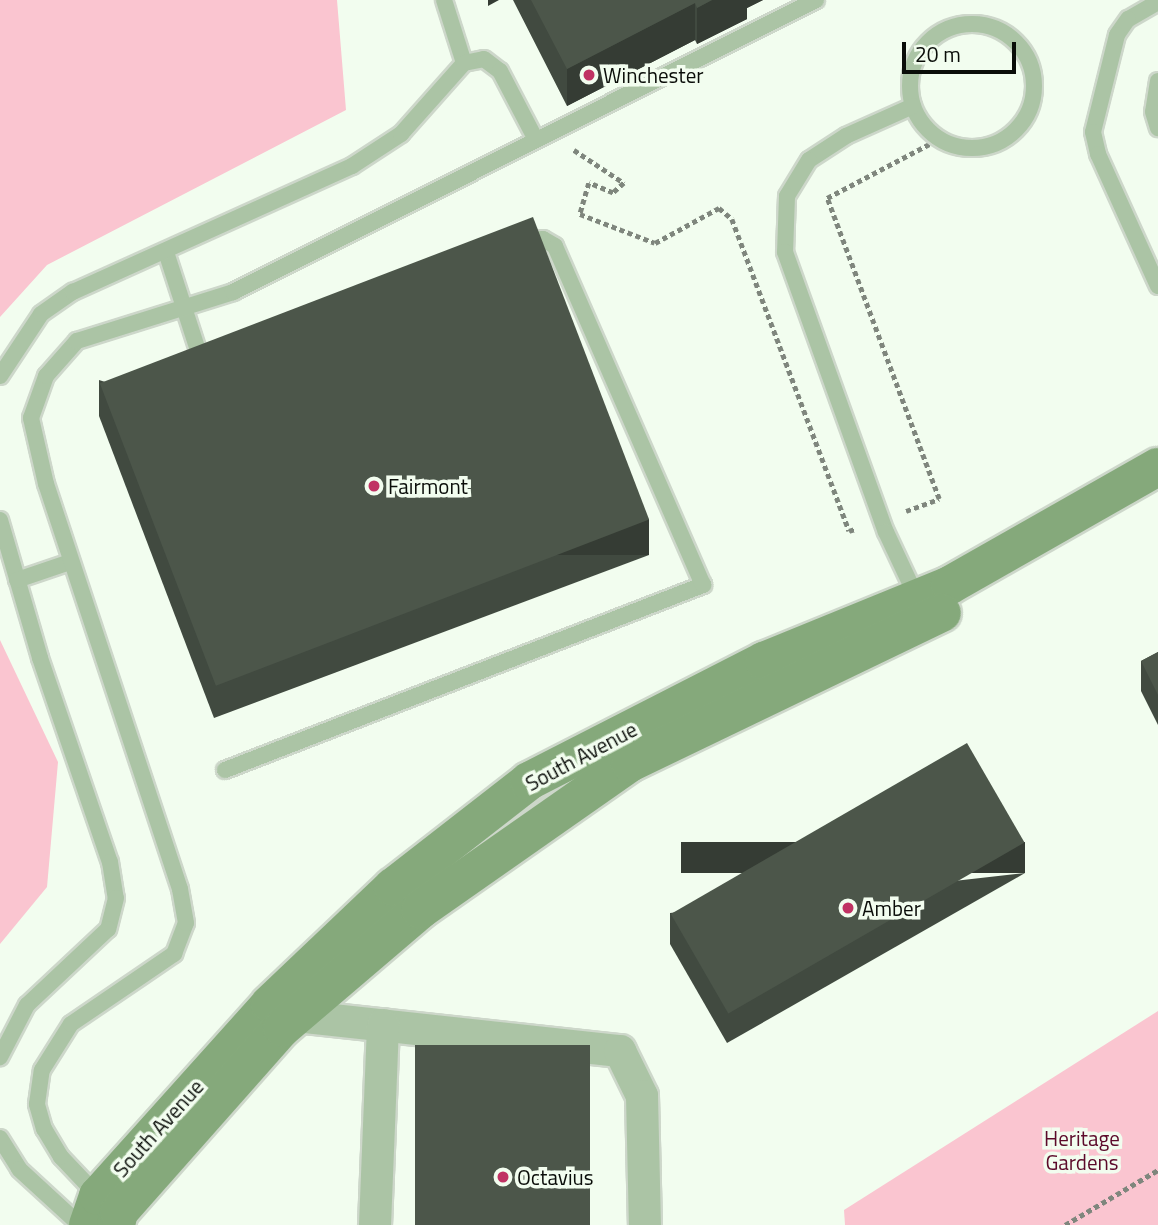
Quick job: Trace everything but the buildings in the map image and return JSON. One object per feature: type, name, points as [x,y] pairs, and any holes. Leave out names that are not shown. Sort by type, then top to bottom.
[{"type":"street","name":"South Avenue","points":[[100,1217],[270,1004],[393,887],[529,781],[764,661],[918,601],[1158,467]]},
{"type":"street","points":[[100,1217],[296,1016],[420,910],[630,763],[909,632],[1158,493]]},
{"type":"street","points":[[296,1016],[620,1051],[642,1096],[645,1225]]},
{"type":"street","points":[[375,1225],[383,1025]]},
{"type":"lane","points":[[444,0],[464,63]]},
{"type":"lane","points":[[100,1217],[44,1129],[37,1104],[42,1069],[71,1024],[174,954],[186,923],[180,889],[70,562],[31,418],[46,376],[77,341],[233,292],[535,138],[816,0]]},
{"type":"lane","points":[[1158,2],[1128,19],[1117,35],[1093,132],[1098,154],[1158,286]]},
{"type":"lane","points":[[973,23],[1011,36],[1034,70],[1035,91],[1030,111],[1018,129],[991,145],[960,147],[939,139],[913,106],[909,87],[921,49],[935,35],[953,26],[973,23]]},
{"type":"lane","points":[[0,376],[41,314],[73,292],[352,166],[401,134],[464,63],[484,59],[500,71],[535,138]]},
{"type":"lane","points":[[1158,82],[1153,112],[1158,128]]},
{"type":"lane","points":[[913,106],[846,136],[809,160],[787,195],[785,252],[886,532],[918,601]]},
{"type":"lane","points":[[225,771],[703,585],[555,246],[543,239],[500,251]]},
{"type":"lane","points":[[166,252],[202,366],[215,361]]},
{"type":"lane","points":[[0,520],[17,580],[110,862],[116,898],[108,929],[27,1005],[0,1057]]},
{"type":"lane","points":[[17,580],[70,562]]},
{"type":"lane","points":[[0,1138],[19,1168],[100,1217]]},
{"type":"path","points":[[559,126],[575,152],[624,183],[613,193],[589,183],[580,214],[655,243],[719,208],[732,219]]},
{"type":"path","points":[[1065,1225],[1158,1170]]},
{"type":"green space","points":[[0,0],[337,0],[346,110],[47,265],[0,317]]},
{"type":"green space","points":[[0,640],[58,762],[47,887],[0,944]]},
{"type":"green space","name":"Heritage Gardens","points":[[1158,1011],[1158,1225],[845,1225],[844,1210]]},
{"type":"place","name":"Winchester","points":[[589,75]]},
{"type":"place","name":"Fairmont","points":[[374,486]]},
{"type":"place","name":"Amber","points":[[848,908]]},
{"type":"place","name":"Octavius","points":[[503,1177]]}]
